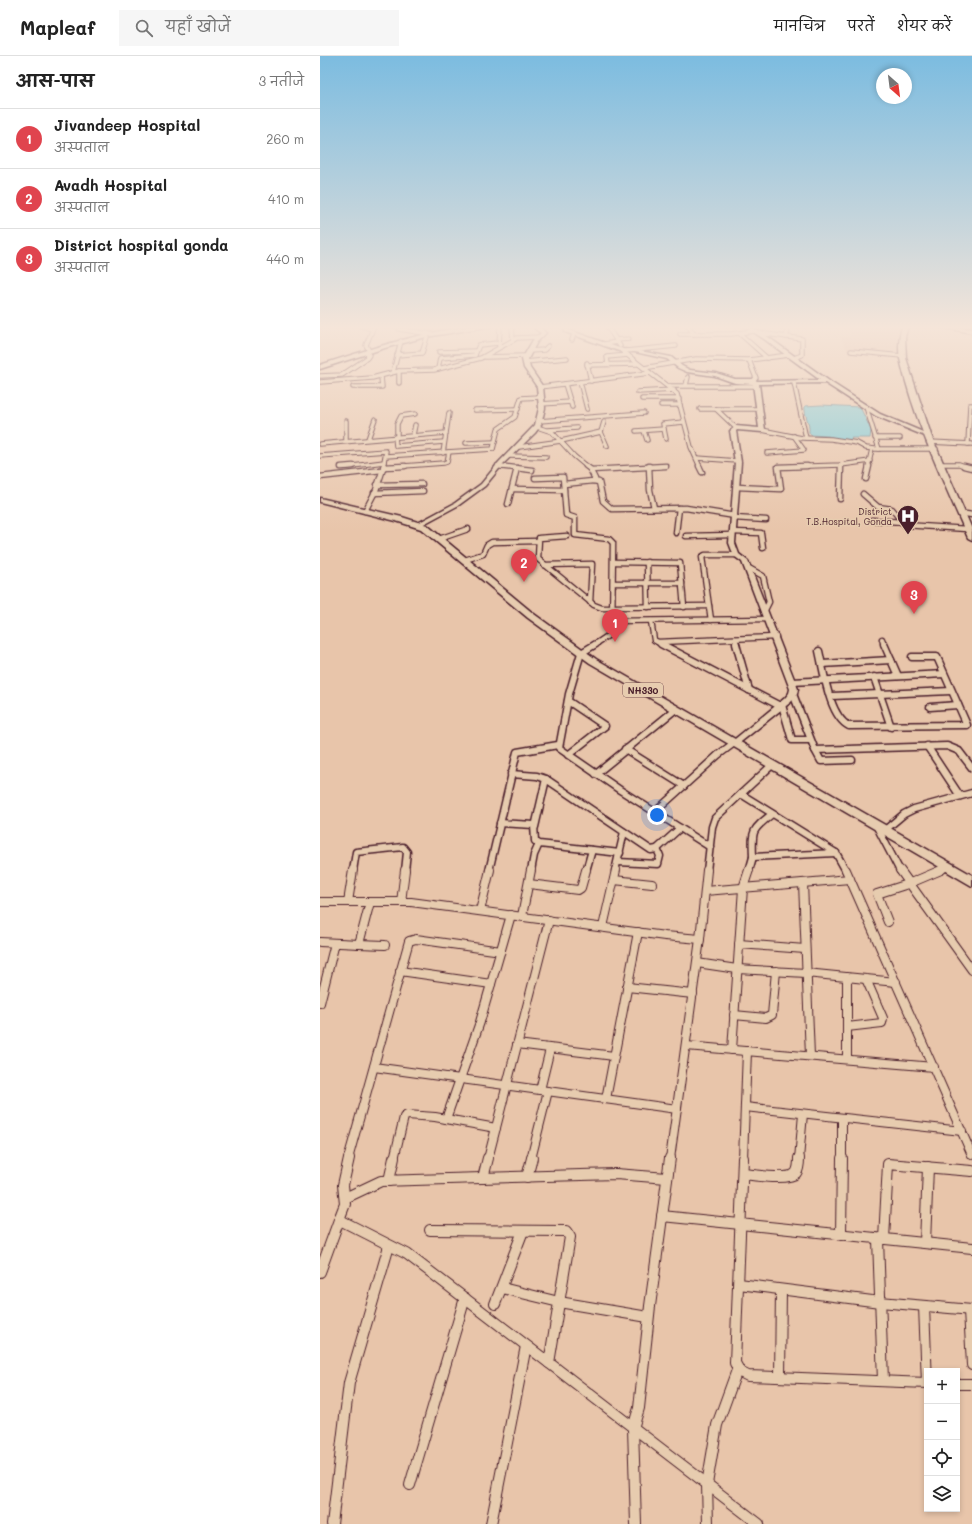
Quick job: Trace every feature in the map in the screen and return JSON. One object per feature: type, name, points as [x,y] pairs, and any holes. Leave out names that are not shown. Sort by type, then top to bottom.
[{"type":"highway","points":[[915,395],[931,443],[971,527]]},
{"type":"highway","points":[[920,395],[931,443],[969,514],[972,538]]},
{"type":"highway","name":"NH330","points":[[320,500],[418,525],[430,532],[531,616],[581,653],[771,766],[972,881]]},
{"type":"street","points":[[569,395],[572,407]]},
{"type":"street","points":[[583,395],[586,409]]},
{"type":"street","points":[[677,395],[679,399],[691,447],[702,472]]},
{"type":"street","points":[[757,395],[762,430]]},
{"type":"street","points":[[797,395],[806,438]]},
{"type":"street","points":[[846,395],[878,415],[931,443]]},
{"type":"street","points":[[386,456],[490,450],[494,448],[498,429],[515,417],[522,397],[540,397],[541,404],[537,427],[498,466],[488,480],[470,495],[418,525]]},
{"type":"street","points":[[642,399],[679,399]]},
{"type":"street","points":[[541,404],[571,402]]},
{"type":"street","points":[[661,405],[680,405]]},
{"type":"street","points":[[716,409],[736,428],[762,430],[806,438],[826,438],[857,443],[879,450],[931,443],[970,444],[970,405],[972,405]]},
{"type":"street","points":[[866,407],[879,450]]},
{"type":"street","points":[[475,410],[518,409]]},
{"type":"street","points":[[700,409],[760,409]]},
{"type":"street","points":[[539,421],[644,413]]},
{"type":"street","points":[[415,414],[402,416],[397,424],[396,446],[444,442]]},
{"type":"street","points":[[443,453],[449,414]]},
{"type":"street","points":[[368,439],[375,419]]},
{"type":"street","points":[[346,421],[346,441]]},
{"type":"street","points":[[604,422],[601,432],[607,446]]},
{"type":"street","points":[[666,439],[664,423],[684,422]]},
{"type":"street","points":[[413,435],[415,425]]},
{"type":"street","points":[[537,427],[552,432],[574,456],[591,470],[595,479],[593,481]]},
{"type":"street","points":[[548,430],[576,428]]},
{"type":"street","points":[[736,428],[733,431],[733,438],[737,461],[737,487],[732,543],[736,555]]},
{"type":"street","points":[[636,431],[664,429]]},
{"type":"street","points":[[644,431],[647,440]]},
{"type":"street","points":[[518,447],[560,441],[601,432]]},
{"type":"street","points":[[320,444],[446,433]]},
{"type":"street","points":[[767,453],[804,450],[794,436]]},
{"type":"street","points":[[876,438],[900,438]]},
{"type":"street","points":[[466,443],[495,442]]},
{"type":"street","points":[[866,479],[872,449]]},
{"type":"street","points":[[320,456],[383,450],[386,451],[386,456],[377,485],[365,511]]},
{"type":"street","points":[[341,467],[383,467],[444,463],[447,462],[450,452]]},
{"type":"street","points":[[509,456],[546,457]]},
{"type":"street","points":[[697,458],[737,461]]},
{"type":"street","points":[[737,487],[781,489],[778,467],[780,466],[842,466],[870,461]]},
{"type":"street","points":[[942,464],[959,464],[972,468]]},
{"type":"street","points":[[498,466],[532,470]]},
{"type":"street","points":[[649,466],[650,490],[654,508]]},
{"type":"street","points":[[591,470],[666,466]]},
{"type":"street","points":[[840,499],[842,466]]},
{"type":"street","points":[[320,477],[383,467]]},
{"type":"street","points":[[508,504],[517,468]]},
{"type":"street","points":[[535,478],[563,477],[566,515],[575,518],[574,535],[611,540],[614,562],[612,633],[581,653],[558,745],[562,751],[596,774],[710,847]]},
{"type":"street","points":[[564,484],[593,481],[599,482],[603,501],[608,507],[616,509],[679,508],[735,517],[766,520]]},
{"type":"street","points":[[377,485],[422,484]]},
{"type":"street","points":[[512,489],[564,490]]},
{"type":"street","points":[[374,493],[423,491]]},
{"type":"street","points":[[863,494],[878,507],[892,509],[907,525],[940,528],[971,527]]},
{"type":"street","points":[[676,533],[679,508]]},
{"type":"street","points":[[872,520],[903,522]]},
{"type":"street","points":[[439,539],[468,530]]},
{"type":"street","points":[[686,536],[761,533],[764,548]]},
{"type":"street","points":[[465,560],[483,554],[487,544],[492,542],[538,541],[539,538],[567,536]]},
{"type":"street","points":[[538,541],[536,556],[544,565],[598,607],[709,606]]},
{"type":"street","points":[[711,620],[703,555],[736,555],[744,559],[748,567],[754,587],[776,637],[792,682],[794,689],[793,694],[810,740],[821,761],[852,760]]},
{"type":"street","points":[[614,562],[680,563],[684,606]]},
{"type":"street","points":[[647,562],[648,607]]},
{"type":"street","points":[[544,565],[592,564],[590,602]]},
{"type":"street","points":[[748,567],[763,576],[769,602],[765,610]]},
{"type":"street","points":[[613,583],[682,583]]},
{"type":"street","points":[[613,621],[768,619]]},
{"type":"street","points":[[651,621],[652,638],[781,706],[792,740],[810,740]]},
{"type":"street","points":[[658,642],[776,637]]},
{"type":"street","points":[[735,639],[749,690]]},
{"type":"street","points":[[882,639],[898,676]]},
{"type":"street","points":[[819,651],[826,680],[841,721],[849,726],[967,726],[937,657],[912,657]]},
{"type":"street","points":[[822,664],[891,660]]},
{"type":"street","points":[[792,682],[944,674]]},
{"type":"street","points":[[874,677],[891,727]]},
{"type":"street","points":[[832,696],[952,691]]},
{"type":"street","points":[[655,812],[718,755],[781,706],[793,694]]},
{"type":"street","points":[[568,701],[605,726],[568,755]]},
{"type":"street","points":[[930,707],[958,705]]},
{"type":"street","points":[[596,774],[676,709]]},
{"type":"street","points":[[480,911],[511,774],[518,751],[558,745]]},
{"type":"street","points":[[927,746],[960,796]]},
{"type":"street","points":[[815,750],[947,746],[956,748],[972,768]]},
{"type":"street","points":[[625,750],[684,786]]},
{"type":"street","points":[[636,1524],[633,1428],[639,1408],[648,1317],[693,994],[712,827],[715,818],[720,811],[771,766]]},
{"type":"street","points":[[511,774],[537,776],[546,779],[651,850],[658,849],[680,828]]},
{"type":"street","points":[[546,779],[536,827],[535,842],[539,844],[620,853]]},
{"type":"street","points":[[972,793],[914,809],[880,828],[908,884],[972,970]]},
{"type":"street","points":[[741,794],[836,853],[842,861],[934,1066],[972,1155]]},
{"type":"street","points":[[732,1050],[743,888],[753,857],[752,834],[757,826],[772,814]]},
{"type":"street","points":[[500,823],[531,825],[536,827]]},
{"type":"street","points":[[603,927],[624,832]]},
{"type":"street","points":[[522,916],[534,855],[539,844]]},
{"type":"street","points":[[348,902],[356,852],[403,847],[407,852],[401,902]]},
{"type":"street","points":[[618,862],[658,864],[660,856],[658,849]]},
{"type":"street","points":[[529,884],[578,890],[581,888],[592,850]]},
{"type":"street","points":[[753,857],[836,853]]},
{"type":"street","points":[[888,922],[877,894],[908,884],[948,868]]},
{"type":"street","points":[[705,891],[850,879]]},
{"type":"street","points":[[614,880],[652,884]]},
{"type":"street","points":[[803,883],[810,1056]]},
{"type":"street","points":[[320,902],[401,902],[522,916],[638,932],[700,938]]},
{"type":"street","points":[[359,944],[370,902]]},
{"type":"street","points":[[446,1119],[461,1078],[491,984],[511,915]]},
{"type":"street","points":[[483,1178],[549,920]]},
{"type":"street","points":[[606,1099],[638,932]]},
{"type":"street","points":[[320,1272],[341,1216],[345,1201],[343,1185],[346,1167],[407,945],[412,939],[501,951]]},
{"type":"street","points":[[320,942],[335,944],[385,945]]},
{"type":"street","points":[[320,1003],[335,944]]},
{"type":"street","points":[[739,944],[805,949]]},
{"type":"street","points":[[697,963],[737,969],[806,973],[896,982]]},
{"type":"street","points":[[400,971],[491,984]]},
{"type":"street","points":[[734,1015],[766,1018],[772,1016],[776,971]]},
{"type":"street","points":[[847,977],[847,1059]]},
{"type":"street","points":[[847,1027],[882,1022],[882,1018],[866,979]]},
{"type":"street","points":[[627,988],[693,994]]},
{"type":"street","points":[[517,1044],[614,1056]]},
{"type":"street","points":[[686,1046],[934,1066]]},
{"type":"street","points":[[527,1177],[544,1090],[550,1049]]},
{"type":"street","points":[[747,1051],[742,1224],[735,1363],[738,1370],[741,1374],[748,1376],[924,1382]]},
{"type":"street","points":[[374,1067],[677,1109]]},
{"type":"street","points":[[746,1107],[962,1131]]},
{"type":"street","points":[[390,1181],[404,1117],[412,1114],[496,1128]]},
{"type":"street","points":[[743,1174],[787,1177],[795,1174],[798,1169],[803,1114]]},
{"type":"street","points":[[841,1235],[842,1118]]},
{"type":"street","points":[[883,1381],[880,1302],[881,1239],[888,1164],[928,1166],[972,1171]]},
{"type":"street","points":[[925,1243],[928,1166]]},
{"type":"street","points":[[345,1201],[381,1182],[390,1181],[616,1174],[667,1178]]},
{"type":"street","points":[[341,1216],[342,1222],[406,1254],[759,1524]]},
{"type":"street","points":[[662,1216],[972,1248]]},
{"type":"street","points":[[430,1230],[523,1230],[566,1231],[569,1233],[549,1363]]},
{"type":"street","points":[[495,1304],[523,1230]]},
{"type":"street","points":[[332,1524],[349,1383],[389,1246]]},
{"type":"street","points":[[739,1284],[880,1302],[970,1310],[972,1365]]},
{"type":"street","points":[[502,1288],[559,1302],[648,1317]]},
{"type":"street","points":[[780,1377],[782,1290]]},
{"type":"street","points":[[410,1485],[465,1298]]},
{"type":"street","points":[[924,1306],[926,1368]]},
{"type":"street","points":[[491,1524],[526,1346]]},
{"type":"street","points":[[708,1524],[707,1484],[720,1414],[738,1370]]},
{"type":"street","points":[[960,1384],[972,1384]]},
{"type":"water","points":[[821,405],[860,407],[871,430],[870,438],[851,438],[851,440],[847,441],[828,436],[811,435],[805,413],[805,406]]},
{"type":"place","name":"District T.B.Hospital, Gonda","points":[[908,536]]},
{"type":"place","name":"Avadh Hospital","points":[[524,582]]},
{"type":"place","name":"District hospital gonda","points":[[914,614]]},
{"type":"place","name":"Jivandeep Hospital","points":[[615,642]]}]
